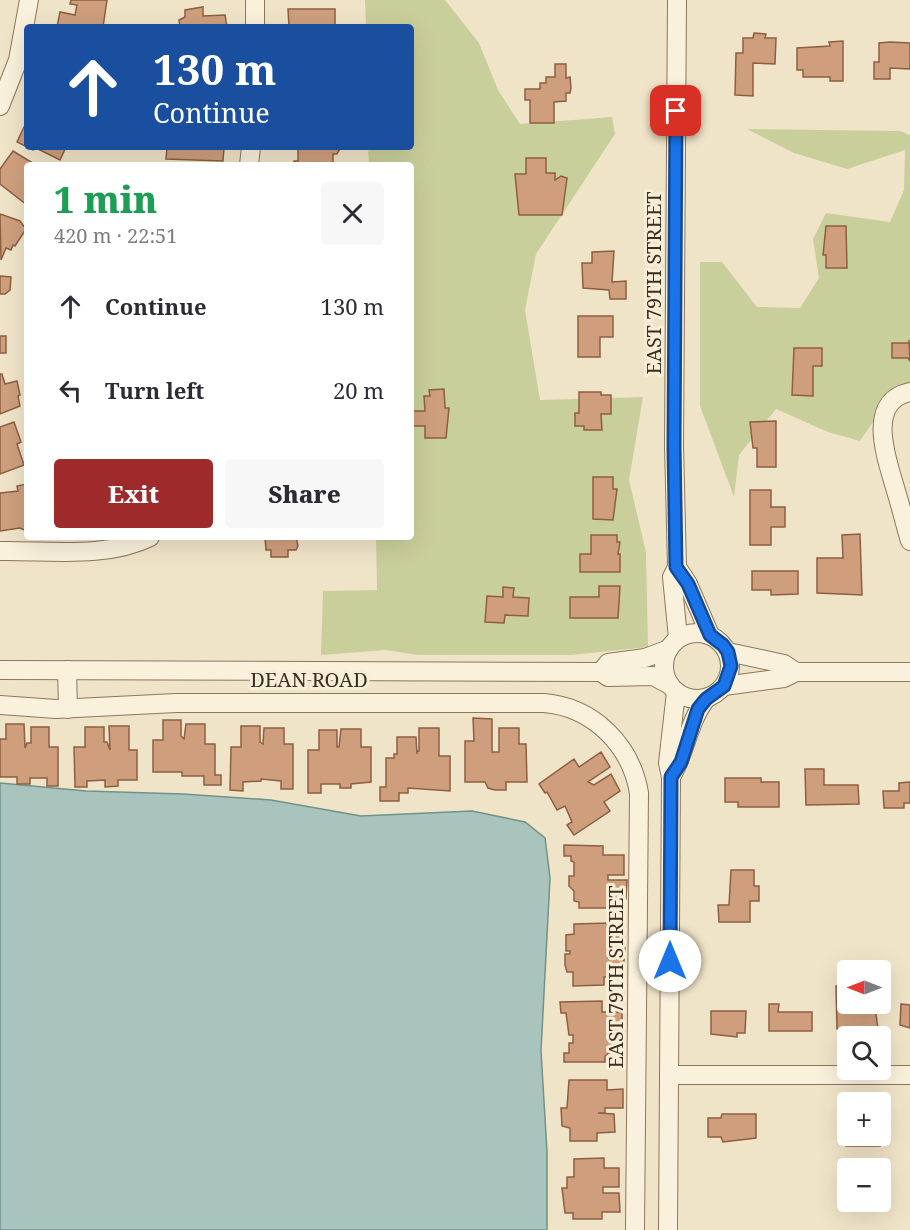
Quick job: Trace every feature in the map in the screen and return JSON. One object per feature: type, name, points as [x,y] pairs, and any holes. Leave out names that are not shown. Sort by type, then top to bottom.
[{"type":"street","points":[[25,24],[29,0]]},
{"type":"street","points":[[255,0],[255,24]]},
{"type":"street","name":"EAST 79TH STREET","points":[[673,644],[672,577],[676,567],[674,445],[677,0]]},
{"type":"street","points":[[0,106],[18,60],[24,27]]},
{"type":"street","points":[[910,392],[898,397],[889,406],[882,421],[885,455],[910,541]]},
{"type":"street","points":[[0,551],[106,550],[140,540]]},
{"type":"street","points":[[676,567],[688,584],[710,635],[728,652],[730,673],[724,686]]},
{"type":"street","points":[[668,1230],[671,777],[668,763],[673,689],[664,663],[673,644],[690,633],[710,635]]},
{"type":"street","name":"DEAN ROAD","points":[[601,672],[608,663],[645,658],[673,644]]},
{"type":"street","points":[[728,652],[784,664],[796,672]]},
{"type":"street","name":"DEAN ROAD","points":[[0,670],[601,672],[608,677],[653,676],[673,689]]},
{"type":"street","points":[[67,670],[68,708]]},
{"type":"street","points":[[671,777],[681,762],[698,709],[706,699],[724,686],[784,678],[796,672],[910,672]]},
{"type":"street","points":[[673,689],[689,699],[706,699]]},
{"type":"street","name":"DEAN ROAD","points":[[0,705],[68,708],[198,703],[544,703],[581,713],[609,734]]},
{"type":"street","name":"EAST 79TH STREET","points":[[609,734],[632,767],[639,793],[635,1230]]},
{"type":"street","points":[[669,1075],[910,1075]]},
{"type":"green space","points":[[365,0],[445,0],[479,43],[498,90],[520,124],[612,117],[615,134],[536,254],[525,310],[540,400],[643,397],[629,480],[646,552],[648,647],[571,655],[418,655],[386,650],[321,655],[323,591],[377,590],[376,540],[414,540],[414,162],[369,162],[368,150],[414,150],[414,24],[366,24]]},
{"type":"green space","points":[[747,129],[900,131],[910,135],[910,386],[898,385],[860,441],[828,432],[776,409],[739,455],[734,497],[700,406],[700,262],[722,262],[757,307],[800,308],[819,278],[813,239],[826,213],[890,222],[904,190],[905,150],[847,169],[794,153]]},
{"type":"water","points":[[0,783],[86,791],[271,800],[361,816],[472,811],[525,822],[545,838],[550,878],[541,1051],[547,1152],[547,1230],[0,1230]]},
{"type":"building","points":[[71,0],[107,0],[103,24],[58,24],[60,12],[75,15],[77,5],[70,4]]},
{"type":"building","points":[[203,7],[203,16],[225,15],[226,24],[180,24],[179,20],[185,17],[185,10]]},
{"type":"building","points":[[288,9],[335,9],[335,24],[289,24]]},
{"type":"building","points":[[754,33],[766,34],[765,38],[776,38],[775,64],[753,63],[753,96],[735,95],[736,53],[743,53],[743,38],[753,38]]},
{"type":"building","points":[[843,41],[843,81],[830,81],[830,77],[803,77],[803,70],[797,70],[797,48],[830,46],[829,42]]},
{"type":"building","points":[[879,43],[910,43],[910,69],[890,68],[890,79],[874,79],[874,62],[879,62]]},
{"type":"building","points":[[555,64],[566,64],[566,78],[570,77],[570,93],[566,93],[566,101],[554,102],[554,123],[530,123],[530,100],[525,100],[525,89],[540,89],[540,83],[546,83],[546,77],[555,77]]},
{"type":"building","points":[[24,127],[24,146],[17,142]]},
{"type":"building","points":[[40,150],[65,150],[60,160]]},
{"type":"building","points":[[167,150],[224,150],[223,161],[166,159]]},
{"type":"building","points":[[298,150],[339,150],[337,154],[333,154],[333,162],[294,162],[298,161]]},
{"type":"building","points":[[13,151],[31,162],[24,162],[24,203],[0,184],[0,169]]},
{"type":"building","points":[[526,158],[546,158],[546,173],[555,173],[555,180],[561,176],[567,178],[562,215],[519,215],[515,174],[526,174]]},
{"type":"building","points":[[0,214],[20,221],[24,226],[24,232],[15,246],[13,245],[11,250],[6,248],[1,260]]},
{"type":"building","points":[[826,226],[846,226],[847,268],[826,268],[826,255],[823,255]]},
{"type":"building","points":[[614,251],[612,282],[626,281],[626,299],[610,299],[609,290],[583,288],[582,263],[592,263],[592,252]]},
{"type":"building","points":[[0,276],[11,277],[10,290],[5,294],[0,294]]},
{"type":"building","points":[[578,316],[613,316],[613,337],[600,337],[600,357],[578,357]]},
{"type":"building","points":[[0,336],[6,336],[6,353],[0,353]]},
{"type":"building","points":[[909,340],[910,361],[908,358],[892,358],[892,343],[909,343]]},
{"type":"building","points":[[794,348],[822,348],[822,366],[813,366],[813,396],[792,395]]},
{"type":"building","points":[[0,374],[5,384],[17,381],[20,406],[0,414]]},
{"type":"building","points":[[444,389],[445,408],[449,408],[446,438],[425,438],[425,426],[414,426],[414,411],[425,411],[424,396],[430,396],[429,390]]},
{"type":"building","points":[[579,392],[601,392],[601,395],[611,395],[611,414],[601,414],[602,430],[584,430],[584,426],[575,426],[575,413],[579,413]]},
{"type":"building","points":[[776,421],[776,467],[757,467],[757,448],[753,448],[750,422]]},
{"type":"building","points":[[14,422],[21,442],[17,444],[24,465],[0,474],[0,427]]},
{"type":"building","points":[[593,477],[613,477],[613,489],[617,489],[613,520],[593,519]]},
{"type":"building","points":[[24,485],[24,530],[20,528],[0,531],[0,493],[18,491],[17,486]]},
{"type":"building","points":[[750,490],[771,490],[771,507],[785,507],[785,527],[771,527],[771,545],[750,545]]},
{"type":"building","points":[[860,534],[862,595],[817,593],[817,558],[843,558],[842,535]]},
{"type":"building","points":[[591,535],[617,535],[617,542],[620,542],[618,554],[620,554],[620,572],[580,572],[580,554],[591,554]]},
{"type":"building","points":[[265,540],[297,540],[296,550],[288,550],[288,557],[271,557],[271,550],[266,550]]},
{"type":"building","points":[[752,571],[798,571],[798,594],[771,595],[771,590],[752,590]]},
{"type":"building","points":[[599,586],[620,586],[618,618],[570,618],[570,597],[599,597]]},
{"type":"building","points":[[503,587],[514,588],[513,597],[529,598],[528,616],[505,615],[504,623],[485,622],[487,596],[503,597]]},
{"type":"building","points":[[473,718],[492,719],[492,752],[499,752],[499,728],[519,728],[519,744],[526,744],[527,782],[506,782],[506,790],[495,790],[488,788],[485,782],[465,782],[465,741],[474,741]]},
{"type":"building","points":[[163,720],[181,720],[181,736],[184,739],[186,724],[205,724],[205,744],[215,744],[215,775],[221,775],[221,785],[204,785],[204,776],[182,776],[182,772],[153,772],[153,740],[163,740]]},
{"type":"building","points":[[6,724],[24,724],[25,748],[27,743],[31,743],[31,727],[49,727],[49,747],[58,747],[58,786],[47,786],[47,778],[30,778],[30,784],[17,784],[17,777],[0,777],[0,739],[6,739]]},
{"type":"building","points":[[109,726],[129,726],[129,750],[137,750],[137,780],[118,780],[118,786],[105,787],[105,780],[87,781],[87,787],[75,787],[74,747],[85,747],[85,727],[104,727],[104,742],[107,742],[110,750]]},
{"type":"building","points":[[241,726],[260,726],[260,742],[263,744],[264,728],[284,728],[284,744],[293,744],[293,789],[281,789],[281,781],[261,779],[261,781],[243,782],[243,791],[230,790],[231,747],[241,747]]},
{"type":"building","points":[[419,728],[439,728],[439,756],[450,756],[450,791],[408,788],[408,793],[399,793],[399,801],[380,801],[380,787],[386,787],[386,758],[394,758],[394,754],[397,754],[397,737],[416,737],[417,754]]},
{"type":"building","points":[[341,729],[361,729],[361,747],[371,747],[371,782],[351,784],[351,788],[340,788],[340,784],[321,784],[321,793],[308,793],[308,750],[319,750],[319,730],[337,730],[337,747],[339,747]]},
{"type":"building","points":[[601,752],[610,767],[588,782],[594,785],[611,774],[620,791],[604,802],[610,811],[574,835],[567,825],[572,822],[565,806],[557,810],[547,792],[545,793],[539,784],[574,759],[579,767]]},
{"type":"building","points":[[805,769],[824,769],[824,785],[858,785],[859,804],[806,805]]},
{"type":"building","points":[[725,778],[761,778],[761,782],[779,782],[779,807],[738,807],[738,802],[725,802]]},
{"type":"building","points":[[910,782],[910,803],[904,803],[904,808],[884,808],[883,791],[899,791],[899,783]]},
{"type":"building","points":[[564,845],[603,846],[603,855],[624,855],[624,875],[608,875],[608,880],[627,880],[626,899],[608,898],[608,908],[579,908],[579,902],[574,901],[574,891],[569,886],[569,876],[574,876],[574,862],[571,861],[571,856],[564,856]]},
{"type":"building","points":[[731,870],[754,870],[754,886],[759,886],[759,901],[750,901],[750,922],[719,922],[718,905],[729,905]]},
{"type":"building","points":[[609,923],[609,933],[625,933],[625,951],[608,951],[608,958],[624,958],[624,977],[604,977],[604,985],[573,986],[573,972],[567,972],[565,965],[565,954],[570,954],[570,951],[566,951],[566,935],[574,934],[574,924]]},
{"type":"building","points":[[836,986],[837,1014],[876,1014],[878,1026],[837,1026],[837,1029]]},
{"type":"building","points":[[602,1001],[602,1012],[622,1012],[622,1031],[609,1031],[609,1035],[624,1035],[624,1053],[609,1053],[605,1056],[605,1062],[564,1062],[564,1053],[569,1053],[569,1043],[573,1043],[573,1035],[569,1035],[566,1013],[561,1013],[560,1002]]},
{"type":"building","points":[[769,1004],[779,1004],[778,1012],[812,1012],[812,1031],[769,1031]]},
{"type":"building","points":[[901,1004],[910,1005],[910,1028],[900,1025]]},
{"type":"building","points":[[711,1011],[746,1011],[745,1033],[737,1033],[737,1037],[711,1034]]},
{"type":"building","points":[[569,1080],[607,1080],[607,1090],[623,1089],[623,1108],[605,1108],[605,1113],[598,1113],[614,1114],[615,1132],[597,1133],[597,1141],[570,1141],[570,1128],[562,1126],[561,1108],[567,1108]]},
{"type":"building","points":[[722,1114],[756,1114],[756,1138],[723,1142],[721,1137],[708,1137],[708,1118],[721,1118]]},
{"type":"building","points":[[604,1158],[604,1168],[619,1168],[619,1187],[603,1187],[603,1193],[619,1193],[620,1212],[602,1212],[602,1219],[573,1219],[573,1213],[565,1213],[562,1188],[567,1188],[567,1177],[574,1177],[574,1159]]},
{"type":"route","points":[[670,961],[671,777],[681,762],[683,747],[698,709],[706,699],[716,694],[724,686],[731,666],[728,652],[717,639],[710,635],[688,584],[676,567],[674,445],[676,111]]}]
